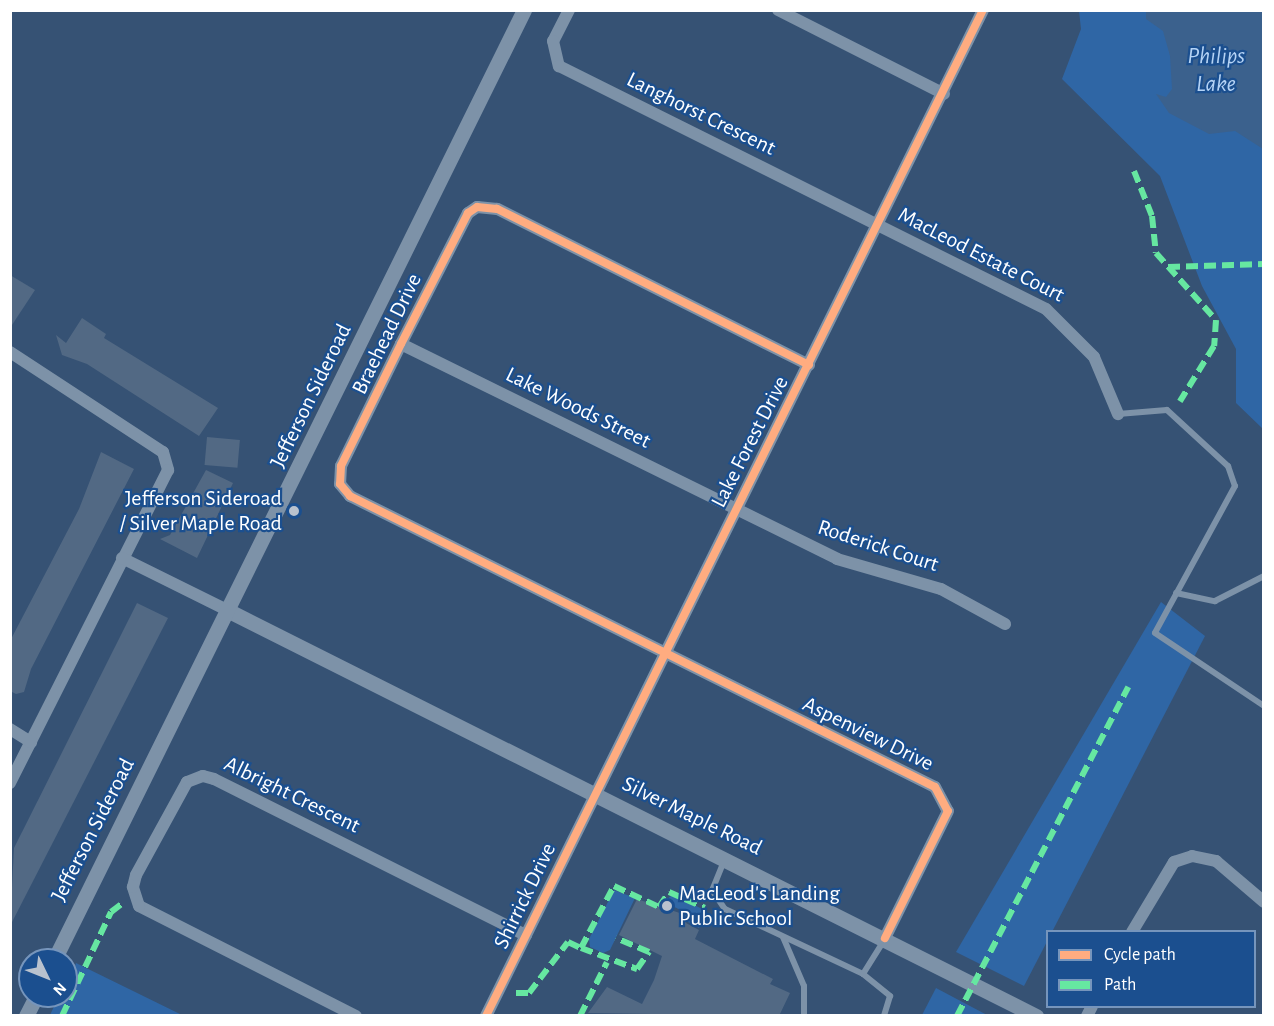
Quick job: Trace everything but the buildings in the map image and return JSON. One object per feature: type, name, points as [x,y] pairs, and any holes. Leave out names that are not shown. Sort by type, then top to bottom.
[{"type":"street","name":"Jefferson Sideroad","points":[[60,948],[231,612],[524,10]]},
{"type":"street","name":"Langhorst Crescent","points":[[569,10],[553,41],[560,66],[879,226]]},
{"type":"street","points":[[778,10],[944,94]]},
{"type":"street","name":"Lake Forest Drive","points":[[596,793],[879,226],[983,10]]},
{"type":"street","name":"Braehead Drive","points":[[665,654],[344,491],[341,466],[401,344],[468,213],[488,206],[809,365]]},
{"type":"street","name":"MacLeod Estate Court","points":[[879,226],[1056,315],[1094,357],[1118,414]]},
{"type":"street","name":"Lake Woods Street","points":[[401,344],[736,510]]},
{"type":"street","points":[[10,352],[168,459],[168,470],[10,783]]},
{"type":"street","name":"Roderick Court","points":[[736,510],[837,560],[940,589],[1005,624]]},
{"type":"street","points":[[122,558],[231,612]]},
{"type":"street","name":"Silver Maple Road","points":[[231,612],[726,858],[1036,1016]]},
{"type":"street","name":"Aspenview Drive","points":[[665,654],[943,794],[945,821],[885,938]]},
{"type":"street","points":[[10,729],[31,742]]},
{"type":"street","name":"Albright Crescent","points":[[356,1016],[139,906],[133,887],[136,875],[187,782],[203,776],[214,779],[526,935]]},
{"type":"street","name":"Shirrick Drive","points":[[486,1016],[596,793]]},
{"type":"street","points":[[1133,930],[1174,862],[1192,856],[1216,861],[1263,902]]},
{"type":"lane","points":[[1118,414],[1167,410],[1228,466],[1235,486],[1155,633],[1263,706]]},
{"type":"lane","points":[[1176,593],[1215,601],[1263,576]]},
{"type":"lane","points":[[726,858],[712,890],[718,904],[863,974],[890,996],[884,1016]]},
{"type":"lane","points":[[783,937],[804,986],[804,1016]]},
{"type":"lane","points":[[863,974],[885,938]]},
{"type":"shaded area","points":[[1079,11],[1170,11],[1263,136],[1263,429],[1236,403],[1236,349],[1202,286],[1160,176],[1062,79],[1081,29]]},
{"type":"shaded area","points":[[1161,602],[1205,636],[1053,930],[1046,930],[1046,943],[1024,986],[956,952]]},
{"type":"shaded area","points":[[614,890],[635,898],[610,950],[603,953],[590,947],[589,939]]},
{"type":"shaded area","points":[[673,894],[704,910],[699,928],[688,922],[691,915],[664,902]]},
{"type":"shaded area","points":[[78,964],[182,1015],[50,1015],[53,1008],[78,1008]]},
{"type":"shaded area","points":[[936,988],[987,1015],[922,1015]]},
{"type":"water","name":"Philips Lake","points":[[1146,11],[1263,11],[1263,149],[1235,131],[1209,134],[1169,113],[1156,94],[1166,97],[1172,89],[1170,56],[1163,31],[1146,19]]},
{"type":"marked path","points":[[1134,171],[1152,216],[1156,253],[1216,320],[1214,346],[1180,401]]},
{"type":"marked path","points":[[1168,267],[1264,264]]},
{"type":"marked path","points":[[957,1016],[1128,687]]},
{"type":"marked path","points":[[516,993],[529,993],[568,942],[581,948],[614,886],[659,907],[669,892],[705,908]]},
{"type":"marked path","points":[[62,1016],[111,912],[123,903]]},
{"type":"marked path","points":[[581,948],[637,969],[649,952],[616,938]]},
{"type":"marked path","points":[[580,1016],[607,962]]},
{"type":"cycle path","points":[[486,1016],[983,10]]},
{"type":"cycle path","points":[[809,365],[497,209],[477,207],[468,213],[401,344],[341,466],[340,484],[350,496],[935,787],[948,811],[885,938]]},
{"type":"place","name":"Jefferson Sideroad / Silver Maple Road","points":[[294,511]]},
{"type":"place","name":"MacLeod's Landing Public School","points":[[667,906]]}]
